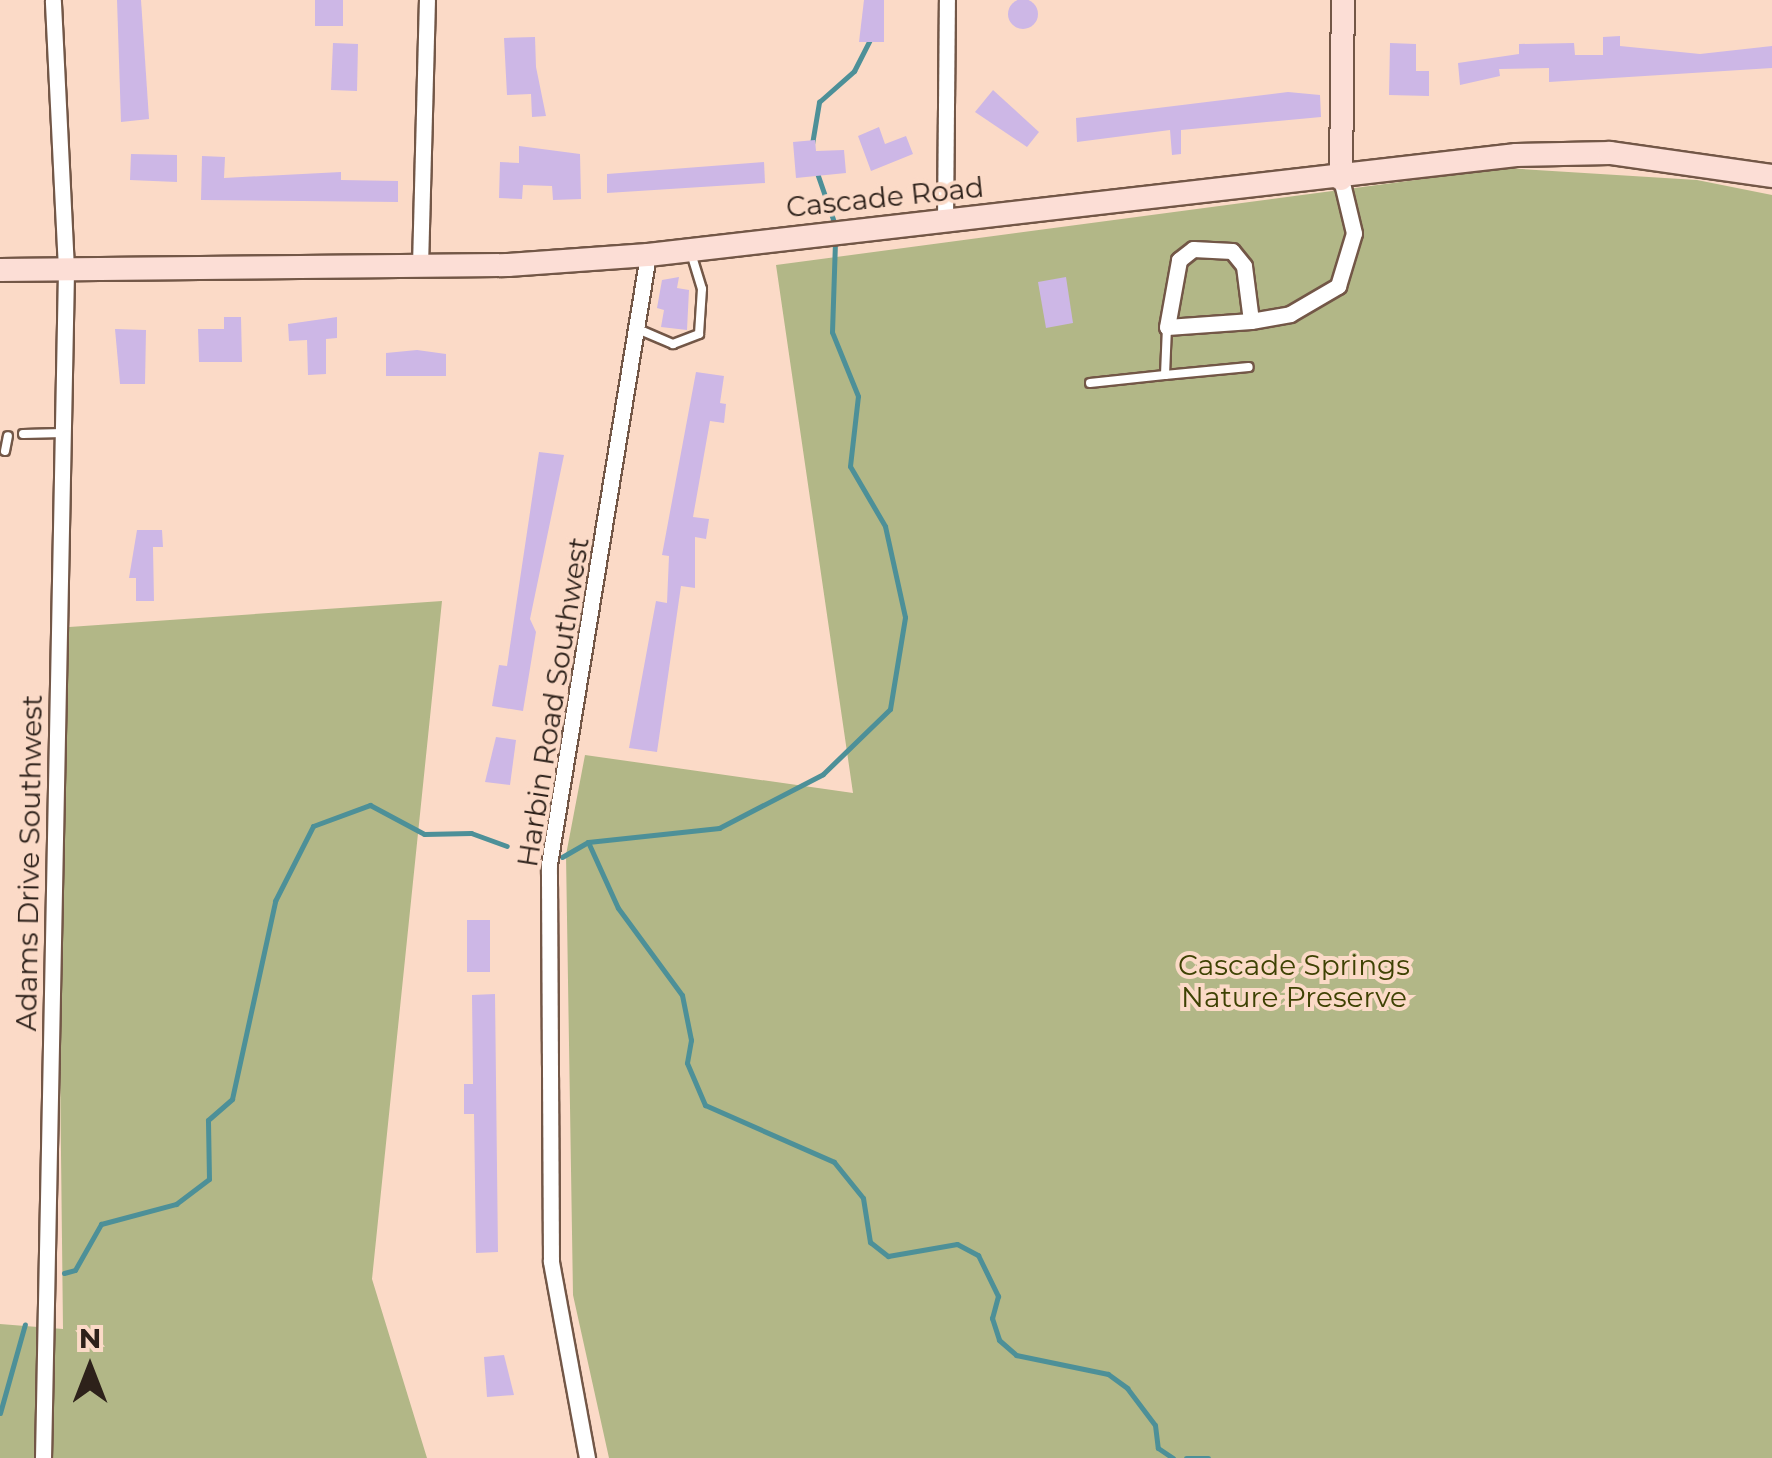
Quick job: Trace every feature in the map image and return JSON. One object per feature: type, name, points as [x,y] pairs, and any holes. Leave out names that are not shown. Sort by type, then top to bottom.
[{"type":"main road","points":[[1341,180],[1342,0]]},
{"type":"main road","name":"Cascade Road","points":[[0,270],[420,266],[648,255],[1341,180],[1516,154],[1610,153],[1772,176]]},
{"type":"street","name":"Adams Drive Southwest","points":[[43,1458],[66,269],[52,0]]},
{"type":"street","points":[[420,266],[427,0]]},
{"type":"street","points":[[945,221],[947,0]]},
{"type":"street","points":[[1251,320],[1244,266],[1232,251],[1212,247],[1179,260],[1167,326],[1251,320],[1290,314],[1338,286],[1354,233],[1341,180]]},
{"type":"street","name":"Harbin Road Southwest","points":[[587,1458],[551,1261],[549,864],[640,330],[648,255]]},
{"type":"lane","points":[[640,330],[673,344],[700,334],[702,289],[690,250]]},
{"type":"lane","points":[[1165,374],[1167,326]]},
{"type":"lane","points":[[1090,383],[1250,367]]},
{"type":"lane","points":[[23,434],[62,433]]},
{"type":"lane","points":[[5,451],[8,436]]},
{"type":"green space","name":"Cascade Springs Nature Preserve","points":[[1506,168],[1697,180],[1772,195],[1772,1458],[609,1458],[573,1295],[566,855],[585,755],[853,793],[776,265]]},
{"type":"green space","points":[[442,601],[372,1279],[427,1458],[0,1458],[0,1324],[63,1329],[55,628]]},
{"type":"building","points":[[1023,-1],[1034,3],[1038,14],[1034,25],[1023,29],[1012,25],[1008,14],[1012,3]]},
{"type":"building","points":[[117,0],[141,0],[149,119],[121,122]]},
{"type":"building","points":[[315,0],[343,0],[343,26],[315,26]]},
{"type":"building","points":[[864,0],[884,0],[884,42],[859,42]]},
{"type":"building","points":[[1620,36],[1620,46],[1700,54],[1772,46],[1772,68],[1549,82],[1549,68],[1499,69],[1500,76],[1460,85],[1458,63],[1519,54],[1519,44],[1574,43],[1575,55],[1603,55],[1603,37]]},
{"type":"building","points":[[535,37],[536,67],[546,116],[532,117],[531,94],[507,95],[504,38]]},
{"type":"building","points":[[333,43],[358,44],[357,91],[331,90]]},
{"type":"building","points":[[1390,43],[1416,44],[1416,71],[1429,71],[1429,96],[1389,95]]},
{"type":"building","points":[[993,90],[1039,132],[1027,147],[975,112]]},
{"type":"building","points":[[1288,92],[1320,95],[1321,117],[1181,130],[1181,154],[1172,155],[1170,130],[1077,142],[1076,118]]},
{"type":"building","points":[[879,127],[885,144],[906,136],[913,154],[871,171],[858,136]]},
{"type":"building","points":[[815,140],[816,151],[844,150],[846,173],[796,178],[793,142]]},
{"type":"building","points":[[519,146],[580,154],[581,199],[553,200],[552,186],[523,185],[522,199],[499,198],[500,162],[519,163]]},
{"type":"building","points":[[131,154],[177,155],[177,182],[130,180]]},
{"type":"building","points":[[202,156],[225,157],[224,178],[341,172],[341,180],[398,181],[398,202],[201,200]]},
{"type":"building","points":[[764,162],[765,183],[607,193],[607,174]]},
{"type":"building","points":[[679,277],[677,288],[689,290],[687,330],[661,327],[664,310],[657,308],[662,280]]},
{"type":"building","points":[[1066,277],[1073,323],[1046,328],[1038,282]]},
{"type":"building","points":[[224,317],[241,317],[242,362],[199,362],[198,329],[224,329]]},
{"type":"building","points":[[337,317],[337,338],[326,339],[326,374],[308,375],[307,340],[289,341],[288,324]]},
{"type":"building","points":[[115,329],[146,330],[145,384],[120,384]]},
{"type":"building","points":[[417,350],[446,354],[446,376],[386,376],[386,353]]},
{"type":"building","points":[[696,372],[724,376],[720,403],[726,404],[724,423],[710,421],[693,517],[709,519],[706,539],[695,537],[695,588],[681,586],[657,752],[629,748],[656,601],[667,603],[669,556],[662,555]]},
{"type":"building","points":[[539,452],[564,455],[530,619],[536,632],[523,711],[492,706],[499,665],[507,666]]},
{"type":"building","points":[[137,530],[162,530],[163,547],[153,547],[154,601],[136,601],[136,578],[129,578]]},
{"type":"building","points":[[496,737],[516,740],[510,785],[485,782]]},
{"type":"building","points":[[467,920],[490,920],[490,972],[467,972]]},
{"type":"building","points":[[495,994],[498,1252],[476,1253],[474,1114],[464,1114],[464,1084],[473,1084],[472,995]]},
{"type":"building","points":[[504,1355],[514,1395],[487,1397],[484,1357]]},
{"type":"waterway","points":[[812,144],[819,102],[854,71],[871,37]]},
{"type":"waterway","points":[[816,170],[835,225]]},
{"type":"waterway","points":[[562,857],[588,842],[719,828],[823,774],[890,709],[905,617],[885,526],[850,466],[858,396],[832,332],[835,241]]},
{"type":"waterway","points":[[64,1273],[75,1270],[101,1224],[176,1204],[209,1179],[208,1120],[232,1099],[275,901],[313,826],[370,805],[424,834],[471,833],[507,846]]},
{"type":"waterway","points":[[588,842],[618,908],[682,995],[691,1040],[687,1063],[705,1105],[834,1162],[863,1198],[870,1242],[888,1256],[957,1244],[978,1255],[998,1296],[992,1318],[999,1340],[1016,1355],[1108,1374],[1127,1388],[1155,1425],[1158,1448],[1173,1458]]},
{"type":"waterway","points":[[0,1413],[25,1324]]},
{"type":"waterway","points":[[1186,1458],[1208,1458]]}]
